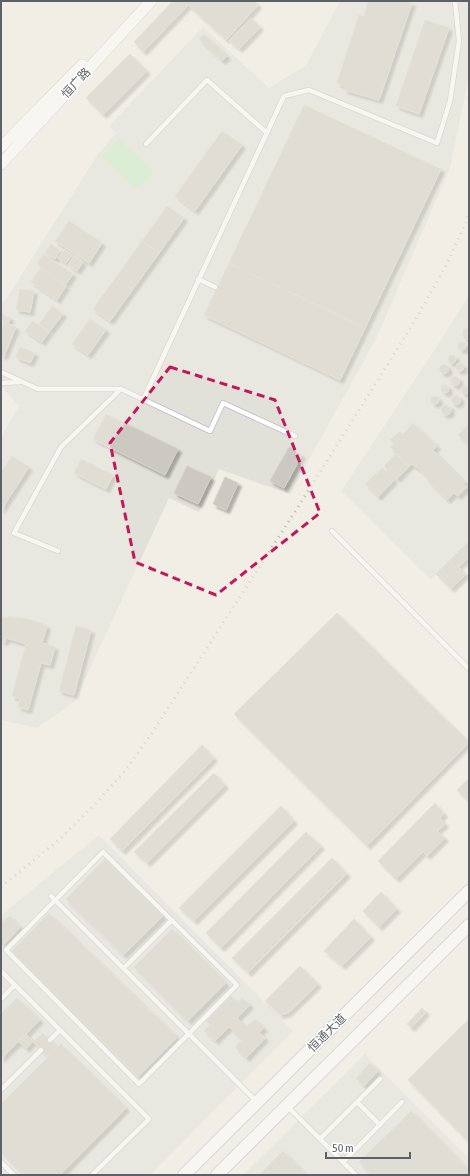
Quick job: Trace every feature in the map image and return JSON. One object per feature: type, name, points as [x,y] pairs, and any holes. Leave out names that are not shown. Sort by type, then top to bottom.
[{"type":"main road","name":"恒通大道","points":[[184,1175],[469,891]]},
{"type":"main road","name":"恒通大道","points":[[217,1175],[469,925]]},
{"type":"street","name":"恒广路","points":[[1,147],[146,1]]},
{"type":"street","name":"恒广路","points":[[1,164],[151,1]]},
{"type":"lane","points":[[143,400],[284,96],[309,90],[437,143],[450,101],[459,41],[455,1]]},
{"type":"lane","points":[[146,144],[207,80],[266,133]]},
{"type":"lane","points":[[198,279],[215,287]]},
{"type":"lane","points":[[1,372],[38,389],[121,389],[210,431],[223,403],[295,436]]},
{"type":"lane","points":[[1,383],[22,382]]},
{"type":"lane","points":[[58,550],[14,533],[61,447],[121,389]]},
{"type":"lane","points":[[332,531],[469,669]]},
{"type":"lane","points":[[103,852],[172,920],[237,985],[139,1084],[6,950],[53,898],[103,852]]},
{"type":"lane","points":[[53,898],[257,1102]]},
{"type":"lane","points":[[124,968],[172,920]]},
{"type":"lane","points":[[1,971],[149,1118],[92,1175]]},
{"type":"lane","points":[[1,999],[15,985]]},
{"type":"lane","points":[[50,1040],[60,1030]]},
{"type":"lane","points":[[1,1090],[41,1050]]},
{"type":"lane","points":[[320,1139],[380,1079]]},
{"type":"lane","points":[[357,1102],[380,1125]]},
{"type":"lane","points":[[343,1162],[402,1102]]},
{"type":"lane","points":[[287,1106],[356,1175]]},
{"type":"lane","points":[[1,1162],[14,1175]]},
{"type":"highlighted area","points":[[170,367],[275,400],[320,513],[216,595],[135,562],[110,443]]},
{"type":"shaded area","points":[[340,1],[469,1],[469,77],[450,168],[376,339],[290,494],[219,469],[199,512],[169,498],[75,701],[37,728],[1,720],[1,437],[19,406],[1,386],[1,301],[4,302],[98,154],[116,133],[109,126],[203,27],[269,88],[306,65]]},
{"type":"shaded area","points":[[469,295],[469,540],[431,580],[341,491]]},
{"type":"shaded area","points":[[99,835],[293,1031],[150,1175],[1,1175],[1,915]]},
{"type":"shaded area","points":[[365,1054],[469,1158],[469,1175],[243,1175]]},
{"type":"green space","points":[[119,139],[154,172],[137,190],[102,157]]},
{"type":"building","points":[[173,1],[254,1],[258,5],[226,40],[188,5],[143,52],[134,42]]},
{"type":"building","points":[[368,1],[404,1],[412,3],[379,100],[344,90],[346,87],[337,83],[359,15],[364,16]]},
{"type":"building","points":[[251,18],[260,27],[239,49],[229,41]]},
{"type":"building","points":[[425,20],[449,28],[419,114],[396,106]]},
{"type":"building","points":[[204,34],[227,56],[222,61],[199,39]]},
{"type":"building","points":[[130,54],[147,71],[103,115],[86,98]]},
{"type":"building","points":[[304,105],[441,169],[365,328],[229,263]]},
{"type":"building","points":[[222,131],[242,145],[195,211],[175,196]]},
{"type":"building","points":[[167,206],[184,218],[159,253],[142,241]]},
{"type":"building","points":[[69,221],[102,243],[89,263],[55,241]]},
{"type":"building","points":[[142,241],[159,253],[110,321],[93,309]]},
{"type":"building","points":[[51,244],[60,251],[55,259],[45,253]]},
{"type":"building","points":[[64,250],[72,255],[66,263],[58,258]]},
{"type":"building","points":[[43,254],[73,274],[66,284],[37,264]]},
{"type":"building","points":[[74,256],[83,262],[77,271],[68,265]]},
{"type":"building","points":[[229,263],[365,328],[340,380],[204,315]]},
{"type":"building","points":[[40,269],[66,286],[57,300],[31,282]]},
{"type":"building","points":[[20,289],[34,291],[30,312],[16,310]]},
{"type":"building","points":[[52,306],[63,314],[50,331],[39,324]]},
{"type":"building","points":[[1,314],[11,318],[8,323],[1,320]]},
{"type":"building","points":[[90,319],[106,330],[88,355],[72,344]]},
{"type":"building","points":[[33,321],[49,332],[42,342],[25,331]]},
{"type":"building","points":[[5,322],[16,327],[4,356],[1,355],[1,331]]},
{"type":"building","points":[[468,327],[469,340],[464,338],[463,335],[463,331]]},
{"type":"building","points":[[460,342],[464,342],[466,346],[464,350],[460,350],[458,348],[458,344]]},
{"type":"building","points":[[20,347],[35,353],[30,363],[16,357]]},
{"type":"building","points":[[452,355],[455,356],[455,362],[452,363],[449,362],[448,359],[449,356]]},
{"type":"building","points":[[460,363],[463,364],[463,370],[460,371],[457,370],[456,367],[457,364]]},
{"type":"building","points":[[444,364],[449,369],[444,374],[439,369]]},
{"type":"building","points":[[453,377],[457,377],[459,381],[457,385],[453,385],[451,383],[451,379]]},
{"type":"building","points":[[443,385],[447,385],[449,389],[447,393],[443,393],[441,391],[441,387]]},
{"type":"building","points":[[463,386],[467,386],[469,390],[467,394],[463,394],[461,392],[461,388]]},
{"type":"building","points":[[456,395],[461,400],[456,405],[451,400]]},
{"type":"building","points":[[433,396],[437,396],[439,400],[437,404],[433,404],[431,402],[431,398]]},
{"type":"building","points":[[444,405],[448,405],[450,406],[450,414],[444,415],[441,412],[441,408]]},
{"type":"building","points":[[106,414],[178,449],[165,475],[93,439]]},
{"type":"building","points":[[413,423],[437,446],[433,450],[465,482],[463,484],[467,487],[458,496],[454,493],[447,500],[428,481],[430,480],[417,467],[416,468],[412,464],[409,466],[390,447],[394,444],[390,440],[400,431],[403,434]]},
{"type":"building","points":[[469,424],[469,446],[458,435]]},
{"type":"building","points":[[289,447],[302,455],[284,488],[270,481]]},
{"type":"building","points":[[396,454],[409,466],[397,479],[384,466]]},
{"type":"building","points":[[12,456],[29,467],[1,510],[1,472]]},
{"type":"building","points":[[81,459],[113,475],[106,489],[74,473]]},
{"type":"building","points":[[187,466],[211,477],[198,504],[174,493]]},
{"type":"building","points":[[382,468],[394,480],[378,497],[365,484]]},
{"type":"building","points":[[225,477],[238,483],[226,510],[213,504]]},
{"type":"building","points":[[469,541],[469,557],[458,567],[466,574],[451,589],[436,574]]},
{"type":"building","points":[[337,613],[469,742],[367,846],[234,714]]},
{"type":"building","points":[[10,617],[27,619],[47,626],[42,643],[55,647],[50,665],[41,663],[28,710],[18,707],[20,699],[12,696],[26,644],[6,638],[5,642],[1,641],[1,618]]},
{"type":"building","points":[[76,626],[91,630],[74,695],[59,691]]},
{"type":"building","points":[[202,745],[214,758],[122,851],[110,839]]},
{"type":"building","points":[[214,773],[225,785],[147,863],[134,852]]},
{"type":"building","points":[[469,778],[469,802],[457,790]]},
{"type":"building","points":[[435,803],[444,814],[440,818],[445,824],[437,831],[445,838],[427,856],[423,852],[396,879],[378,861]]},
{"type":"building","points":[[281,806],[294,821],[194,921],[179,908]]},
{"type":"building","points":[[306,832],[321,846],[221,948],[206,933]]},
{"type":"building","points":[[332,858],[347,874],[248,973],[232,958]]},
{"type":"building","points":[[105,859],[163,916],[123,955],[66,899]]},
{"type":"building","points":[[381,892],[397,909],[379,927],[363,911]]},
{"type":"building","points":[[49,913],[177,1037],[138,1077],[12,951]]},
{"type":"building","points":[[10,916],[20,927],[1,947],[1,922]]},
{"type":"building","points":[[354,919],[371,937],[342,966],[324,951]]},
{"type":"building","points":[[172,929],[226,983],[188,1021],[134,967]]},
{"type":"building","points":[[300,966],[318,984],[288,1013],[280,1015],[265,1001]]},
{"type":"building","points":[[231,996],[238,1003],[242,998],[250,1005],[237,1018],[246,1027],[255,1019],[264,1028],[259,1032],[265,1038],[246,1058],[235,1047],[242,1040],[229,1027],[215,1041],[204,1031],[210,1025],[206,1021]]},
{"type":"building","points":[[17,998],[40,1020],[1,1059],[1,1014]]},
{"type":"building","points":[[422,1008],[426,1012],[411,1028],[407,1024]]},
{"type":"building","points":[[469,1019],[469,1122],[459,1132],[408,1080]]},
{"type":"building","points":[[43,1033],[58,1047],[48,1057],[33,1042]]},
{"type":"building","points":[[26,1034],[33,1041],[26,1049],[18,1041]]},
{"type":"building","points":[[61,1044],[126,1108],[60,1175],[24,1175],[1,1152],[1,1104]]},
{"type":"building","points":[[370,1063],[378,1071],[364,1086],[356,1078]]},
{"type":"building","points":[[411,1111],[469,1170],[469,1175],[372,1175],[359,1162]]},
{"type":"building","points":[[469,1122],[469,1143],[459,1132]]},
{"type":"building","points":[[283,1151],[307,1175],[259,1175]]},
{"type":"railway","points":[[1,887],[60,839],[94,805],[125,771],[152,733],[300,504],[408,332],[445,268],[469,212]]}]
